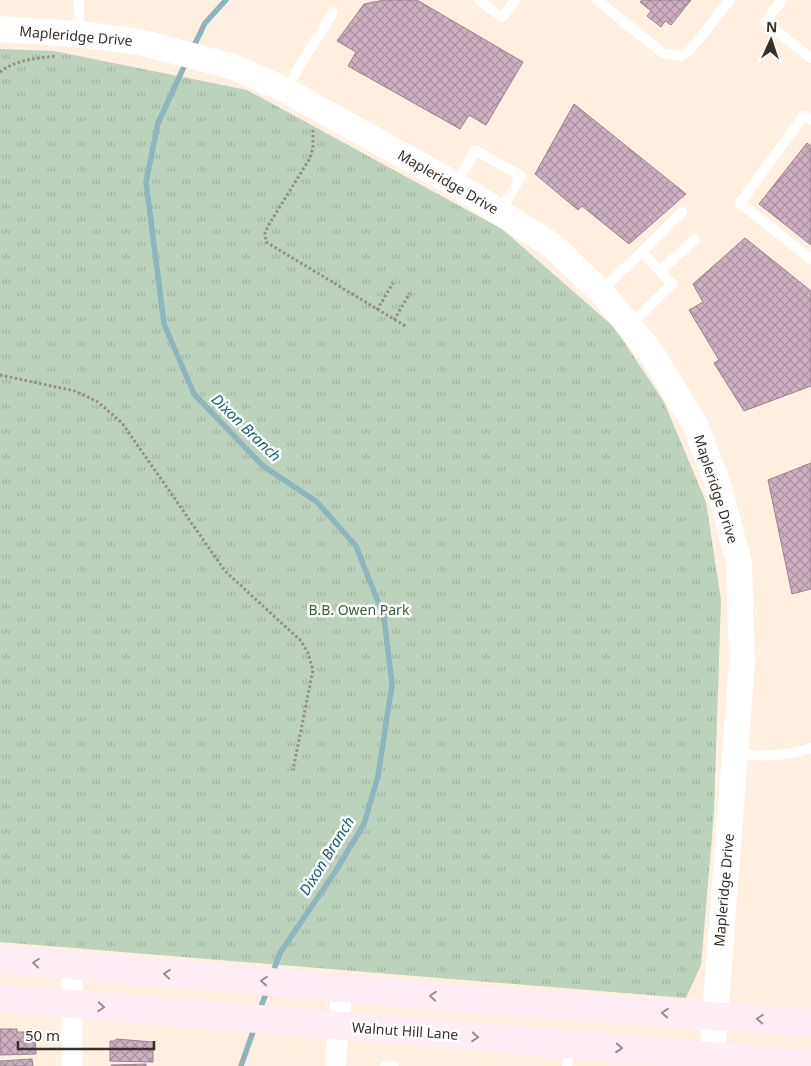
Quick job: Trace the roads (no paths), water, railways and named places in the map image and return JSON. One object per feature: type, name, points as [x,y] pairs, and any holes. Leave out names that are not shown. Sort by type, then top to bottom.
[{"type":"main road","points":[[0,959],[342,988],[811,1023]]},
{"type":"main road","name":"Walnut Hill Lane","points":[[0,998],[339,1026],[569,1055],[811,1064]]},
{"type":"street","name":"Mapleridge Drive","points":[[0,29],[78,34],[140,42],[234,67],[286,90],[456,185],[553,246],[600,292],[652,354],[695,425],[718,488],[739,563],[742,661],[712,1061]]},
{"type":"street","points":[[72,966],[72,1066]]},
{"type":"street","points":[[334,1066],[342,988]]},
{"type":"lane","points":[[78,34],[79,0]]},
{"type":"lane","points":[[479,0],[502,17],[516,0]]},
{"type":"lane","points":[[597,0],[663,53],[680,56],[690,50],[730,0]]},
{"type":"lane","points":[[782,0],[765,22],[811,58]]},
{"type":"lane","points":[[286,90],[333,12]]},
{"type":"lane","points":[[811,120],[804,116],[740,203],[811,259]]},
{"type":"lane","points":[[456,185],[475,150],[522,176],[500,212]]},
{"type":"lane","points":[[600,292],[682,212]]},
{"type":"lane","points":[[660,271],[695,239]]},
{"type":"lane","points":[[629,326],[672,284],[642,252]]},
{"type":"lane","points":[[735,754],[764,756],[811,748]]},
{"type":"lane","points":[[385,1066],[392,1066]]},
{"type":"waterway","name":"Dixon Branch","points":[[192,50],[205,23],[226,0]]},
{"type":"waterway","name":"Dixon Branch","points":[[187,60],[158,123],[146,182],[164,324],[194,394],[263,466],[317,502],[356,546],[384,617],[392,684],[378,776],[364,824],[335,872],[280,953],[272,975]]},
{"type":"waterway","name":"Dixon Branch","points":[[259,1012],[268,988]]},
{"type":"waterway","name":"Dixon Branch","points":[[241,1066],[255,1026]]},
{"type":"park label","name":"B.B. Owen Park","points":[[359,610]]}]
